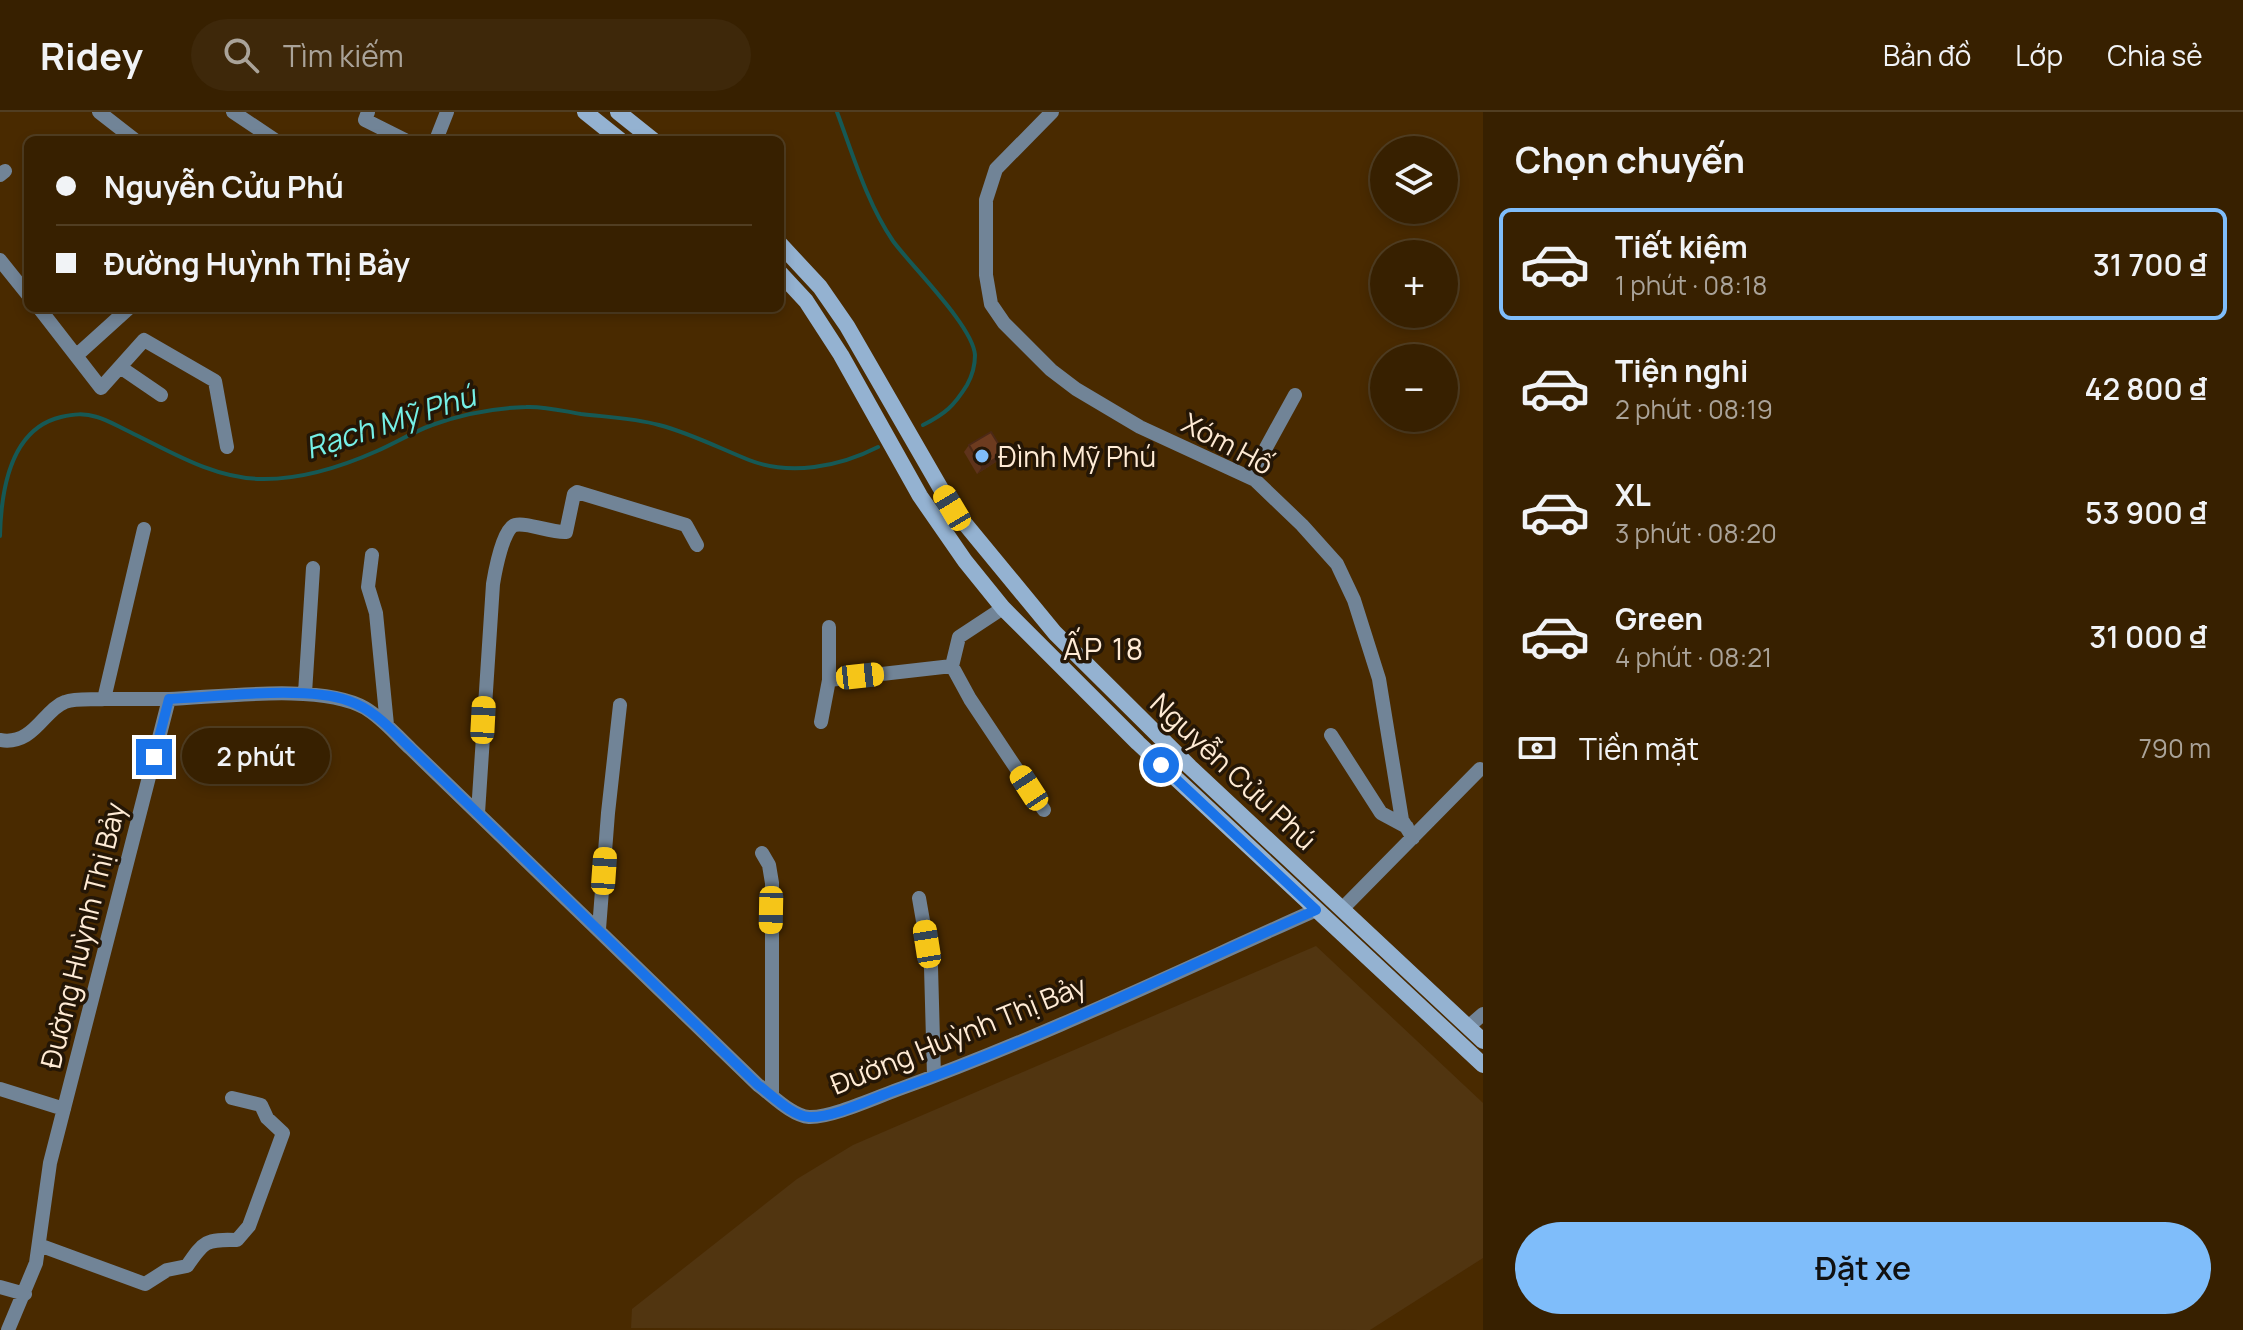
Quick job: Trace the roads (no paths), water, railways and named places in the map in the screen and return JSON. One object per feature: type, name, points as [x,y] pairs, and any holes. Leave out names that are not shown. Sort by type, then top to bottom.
[{"type":"main road","points":[[585,112],[615,136]]},
{"type":"main road","points":[[618,112],[648,136]]},
{"type":"main road","name":"Nguyễn Cửu Phú","points":[[784,248],[820,287],[847,326],[952,508],[1055,633],[1138,717],[1483,1041]]},
{"type":"main road","name":"Nguyễn Cửu Phú","points":[[784,277],[806,301],[841,355],[920,496],[965,561],[1003,608],[1072,680],[1483,1065]]},
{"type":"main road","points":[[1316,910],[1343,908]]},
{"type":"street","points":[[99,112],[130,136]]},
{"type":"street","points":[[233,112],[269,136]]},
{"type":"street","points":[[368,112],[365,120],[397,136]]},
{"type":"street","points":[[438,136],[447,112]]},
{"type":"street","name":"Xóm Hố","points":[[1052,112],[996,169],[986,200],[986,275],[991,304],[1004,323],[1051,370],[1076,389],[1140,427],[1250,477],[1302,525],[1337,564],[1354,600],[1379,679],[1402,820],[1410,833]]},
{"type":"street","points":[[0,260],[24,290]]},
{"type":"street","points":[[42,312],[101,388],[144,340],[215,381],[227,447]]},
{"type":"street","points":[[77,355],[125,312]]},
{"type":"street","points":[[120,367],[161,395]]},
{"type":"street","points":[[1250,477],[1295,395]]},
{"type":"street","points":[[478,813],[493,584],[498,556],[509,529],[517,525],[566,532],[577,492],[686,525],[697,545]]},
{"type":"street","points":[[104,699],[144,529]]},
{"type":"street","points":[[372,555],[368,587],[376,613],[387,725]]},
{"type":"street","points":[[305,693],[313,568]]},
{"type":"street","points":[[1003,608],[959,637],[952,666],[1044,810]]},
{"type":"street","points":[[821,722],[829,680],[829,627]]},
{"type":"street","points":[[829,680],[952,666]]},
{"type":"street","name":"Đường Huỳnh Thị Bảy","points":[[8,1330],[36,1263],[50,1163],[169,699],[305,693],[348,700],[363,707],[387,725],[758,1085],[808,1117],[838,1111],[1040,1033],[1316,910]]},
{"type":"street","points":[[0,740],[11,742],[36,728],[63,702],[169,699]]},
{"type":"street","points":[[599,929],[620,705]]},
{"type":"street","points":[[1331,735],[1381,813],[1410,833]]},
{"type":"street","points":[[1343,908],[1410,833],[1480,769]]},
{"type":"street","points":[[762,853],[769,865],[772,883],[772,1095]]},
{"type":"street","points":[[919,898],[931,967],[934,1076]]},
{"type":"street","points":[[1468,1027],[1483,1014]]},
{"type":"street","points":[[0,1089],[64,1109]]},
{"type":"street","points":[[39,1245],[145,1284],[167,1270],[187,1266],[201,1247],[211,1240],[237,1240],[249,1226],[283,1133],[267,1118],[261,1105],[232,1098]]},
{"type":"street","points":[[0,1287],[25,1294]]},
{"type":"waterway","name":"Rạch Mỹ Phú","points":[[837,112],[861,178],[884,226],[953,313],[972,343],[975,355],[967,385],[948,409],[923,425]]},
{"type":"waterway","name":"Rạch Mỹ Phú","points":[[0,536],[6,482],[20,448],[30,434],[44,424],[75,415],[105,420],[209,469],[260,479],[290,477],[334,467],[443,421],[478,412],[533,407],[649,423],[682,432],[749,460],[781,468],[831,464],[878,447]]},
{"type":"place","name":"Đình Mỹ Phú","points":[[982,456]]},
{"type":"district","name":"ẤP 18","points":[[1104,648]]}]
